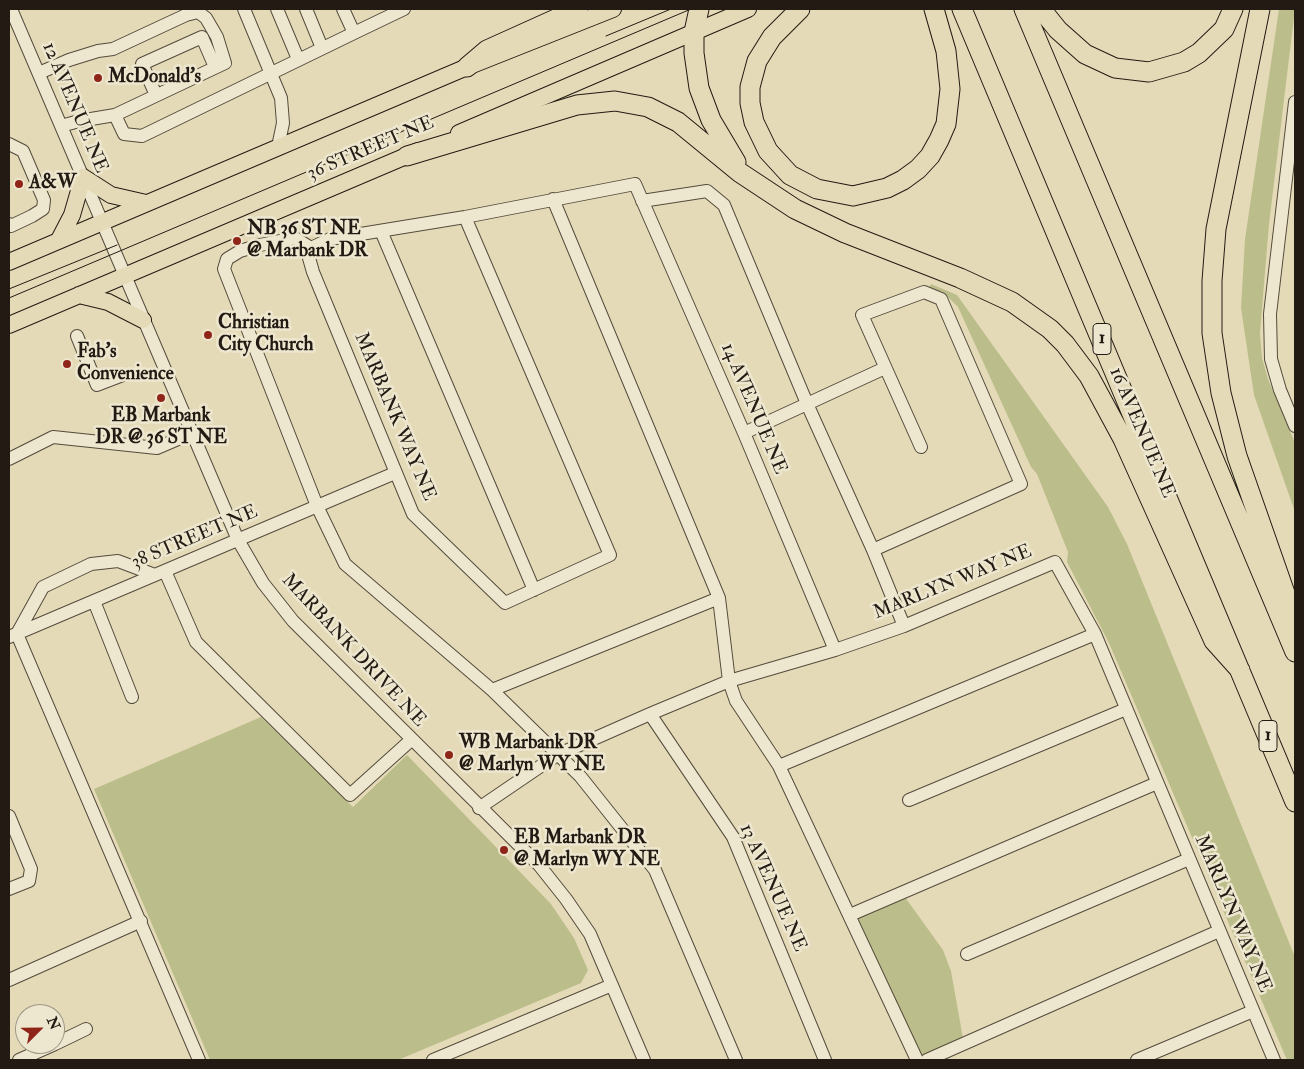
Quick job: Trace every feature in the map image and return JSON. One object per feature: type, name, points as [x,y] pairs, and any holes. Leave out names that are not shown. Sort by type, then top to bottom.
[{"type":"highway","points":[[467,67],[487,50],[578,9]]},
{"type":"highway","points":[[698,9],[694,32],[696,71],[699,88],[710,120],[739,165],[761,188]]},
{"type":"highway","points":[[800,9],[772,37],[757,61],[750,87],[750,103],[754,122],[768,151],[790,175],[817,189],[853,196],[887,188],[903,180],[918,169],[930,156],[946,124],[950,89],[946,51],[934,9]]},
{"type":"highway","name":"16 AVENUE NE","points":[[962,9],[1295,802]]},
{"type":"highway","points":[[1024,9],[1295,652]]},
{"type":"highway","points":[[1041,9],[1058,30],[1085,54],[1115,68],[1149,72],[1184,62],[1199,53],[1224,29],[1233,9]]},
{"type":"highway","points":[[1260,9],[1216,229],[1212,281],[1212,333],[1221,393],[1237,456],[1295,622]]},
{"type":"highway","points":[[407,156],[577,106],[615,101],[648,107],[678,122],[778,200],[819,221],[960,278],[1012,302],[1031,314],[1065,344],[1089,376],[1110,413],[1214,642],[1240,670]]},
{"type":"main road","name":"36 STREET NE","points":[[9,262],[467,67],[613,9]]},
{"type":"main road","name":"36 STREET NE","points":[[9,325],[748,9]]},
{"type":"main road","points":[[59,240],[72,215],[83,177],[111,195],[146,203]]},
{"type":"main road","points":[[79,295],[108,302],[143,320]]},
{"type":"street","name":"12 AVENUE NE","points":[[10,9],[102,222]]},
{"type":"street","points":[[244,9],[281,98],[282,134],[278,147]]},
{"type":"street","points":[[277,9],[298,59]]},
{"type":"street","points":[[306,9],[322,48]]},
{"type":"street","points":[[344,9],[354,33]]},
{"type":"street","points":[[115,115],[124,134],[142,136],[404,9]]},
{"type":"street","points":[[38,73],[91,53],[114,49],[178,18],[198,12],[206,18],[217,37],[220,65]]},
{"type":"street","points":[[156,95],[142,64],[202,38],[220,65]]},
{"type":"street","points":[[62,126],[79,120],[115,115],[220,65]]},
{"type":"street","points":[[1295,102],[1270,323],[1271,359],[1280,390],[1295,426]]},
{"type":"street","points":[[9,144],[23,151],[44,200],[43,209],[11,226],[9,224]]},
{"type":"street","name":"14 AVENUE NE","points":[[553,199],[635,184],[744,433],[835,650]]},
{"type":"street","points":[[642,201],[707,191],[724,205],[808,406],[873,550],[904,626]]},
{"type":"street","points":[[736,1060],[654,870],[580,776],[492,690],[345,564],[318,506],[224,269],[227,259],[240,251],[295,238],[311,248],[330,239],[465,217],[553,199],[719,598],[729,681],[736,701],[780,766],[917,1060]]},
{"type":"street","name":"MARBANK WAY NE","points":[[311,248],[309,258],[313,272],[412,514],[505,603],[610,555],[465,217]]},
{"type":"street","name":"MARBANK DRIVE NE","points":[[102,222],[238,540],[263,583],[293,621],[479,808],[539,865],[566,899],[590,934],[644,1060]]},
{"type":"street","points":[[381,231],[534,590]]},
{"type":"street","points":[[873,550],[1021,484],[941,299],[924,292],[862,315],[921,447]]},
{"type":"street","points":[[77,336],[97,385],[123,375]]},
{"type":"street","points":[[744,433],[808,406],[885,368]]},
{"type":"street","points":[[9,458],[53,437],[157,448],[192,433]]},
{"type":"street","name":"38 STREET NE","points":[[13,635],[395,473]]},
{"type":"street","points":[[200,1060],[141,922],[13,635],[43,587],[91,564],[118,561],[160,573],[196,642],[350,795],[411,740]]},
{"type":"street","name":"MARLYN WAY NE","points":[[479,808],[557,755],[650,714],[729,681],[835,650],[904,626],[1055,562],[1095,634],[1274,1060]]},
{"type":"street","points":[[492,690],[719,598]]},
{"type":"street","points":[[94,601],[132,697]]},
{"type":"street","points":[[780,766],[1095,634]]},
{"type":"street","points":[[909,800],[1126,709]]},
{"type":"street","name":"13 AVENUE NE","points":[[650,714],[733,837],[825,1060]]},
{"type":"street","points":[[850,915],[1157,783]]},
{"type":"street","points":[[9,816],[31,869],[29,881],[9,889]]},
{"type":"street","points":[[967,954],[1189,859]]},
{"type":"street","points":[[9,980],[141,922]]},
{"type":"street","points":[[926,1060],[1219,931]]},
{"type":"street","points":[[433,1060],[612,985]]},
{"type":"street","points":[[1136,1060],[1253,1011]]},
{"type":"street","points":[[65,1039],[86,1030]]},
{"type":"street","points":[[463,1048],[468,1060]]},
{"type":"street","points":[[19,1060],[32,1054]]},
{"type":"green space","points":[[1279,9],[1295,9],[1269,224],[1260,333],[1262,358],[1268,379],[1295,443],[1295,512],[1254,395],[1241,308],[1245,239]]},
{"type":"green space","points":[[931,284],[957,295],[1108,507],[1127,544],[1295,957],[1295,1060],[1287,1060],[1109,643],[1067,562],[1068,552],[1037,474],[1031,467],[958,307],[943,292],[929,288]]},
{"type":"green space","points":[[261,717],[353,807],[407,755],[551,904],[574,938],[588,970],[581,983],[398,1060],[210,1060],[94,789]]},
{"type":"green space","points":[[902,893],[943,950],[951,971],[964,1044],[917,1060],[850,915]]},
{"type":"tram line","points":[[606,36],[671,9]]},
{"type":"tram line","points":[[9,298],[691,9]]},
{"type":"tram line","points":[[9,289],[117,245]]},
{"type":"place","name":"McDonald's","points":[[98,78]]},
{"type":"place","name":"A&W","points":[[19,184]]},
{"type":"place","name":"NB 36 ST NE @ Marbank DR","points":[[237,241]]},
{"type":"place","name":"Christian City Church","points":[[208,335]]},
{"type":"place","name":"Fab's Convenience","points":[[67,364]]},
{"type":"place","name":"EB Marbank DR @ 36 ST NE","points":[[161,398]]},
{"type":"place","name":"WB Marbank DR @ Marlyn WY NE","points":[[449,755]]},
{"type":"place","name":"EB Marbank DR @ Marlyn WY NE","points":[[504,850]]}]
